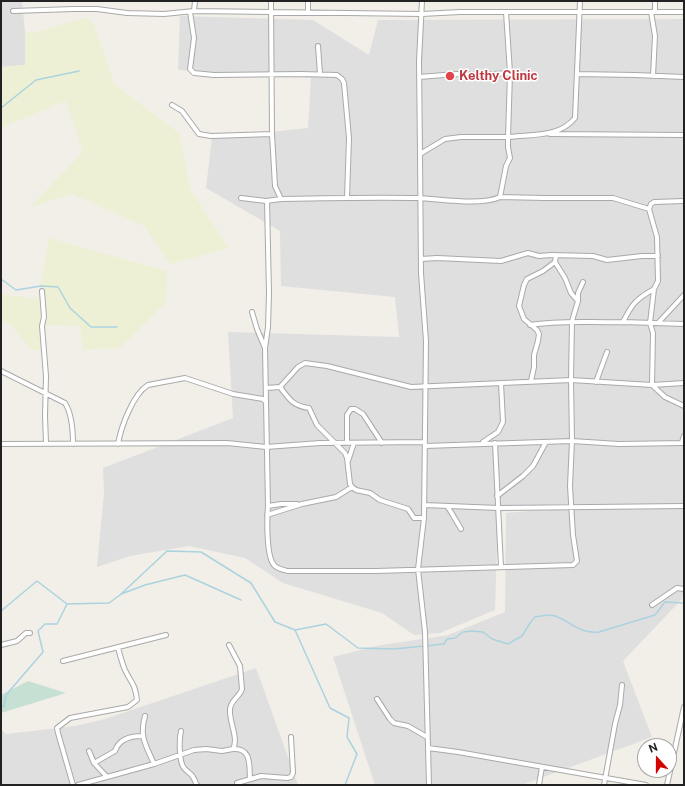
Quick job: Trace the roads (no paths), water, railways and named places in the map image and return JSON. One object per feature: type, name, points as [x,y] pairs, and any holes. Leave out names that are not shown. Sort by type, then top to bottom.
[{"type":"street","points":[[194,1],[192,12],[194,38],[190,69],[194,73],[214,75],[320,74],[337,75],[342,79],[344,83],[349,138],[347,198]]},
{"type":"street","points":[[271,1],[272,134],[275,186],[281,199]]},
{"type":"street","points":[[308,1],[308,12]]},
{"type":"street","points":[[422,1],[419,77],[420,198],[421,259],[426,341],[424,518],[418,569],[425,632],[429,785]]},
{"type":"street","points":[[546,134],[569,126],[575,118],[580,1]]},
{"type":"street","points":[[653,76],[655,36],[653,12],[655,1]]},
{"type":"street","points":[[13,11],[97,9],[127,13],[164,14],[192,12],[422,14],[506,12],[684,12]]},
{"type":"street","points":[[500,197],[510,158],[508,137],[510,73],[506,12]]},
{"type":"street","points":[[318,46],[320,74]]},
{"type":"street","points":[[419,77],[457,74],[479,75],[510,73]]},
{"type":"street","points":[[577,74],[684,77]]},
{"type":"street","points":[[172,105],[182,111],[199,134],[211,136],[272,134]]},
{"type":"street","points":[[420,154],[445,139],[461,137],[508,137],[546,134],[684,135]]},
{"type":"street","points":[[242,198],[267,201],[281,199],[420,198],[466,201],[493,200],[500,197],[613,198],[649,209]]},
{"type":"street","points":[[267,201],[269,293],[268,327],[265,348],[268,542],[270,557],[274,565],[288,571],[376,571],[575,565],[577,561],[573,535],[570,486],[572,441],[570,380],[572,321],[582,282]]},
{"type":"street","points":[[684,201],[654,202],[651,204],[649,209],[657,238],[658,256],[658,281],[654,289],[650,323],[653,333],[652,385],[665,397],[684,406]]},
{"type":"street","points":[[421,259],[437,258],[502,261],[528,253],[539,256],[593,256],[607,260],[642,256],[658,256]]},
{"type":"street","points":[[556,256],[555,262],[565,278],[571,293],[578,301]]},
{"type":"street","points":[[532,381],[534,355],[539,334],[537,330],[522,316],[519,306],[527,279],[543,271],[555,262]]},
{"type":"street","points":[[623,322],[631,305],[643,295],[654,289]]},
{"type":"street","points":[[42,291],[44,310],[42,326],[46,376],[46,443]]},
{"type":"street","points":[[658,323],[684,295]]},
{"type":"street","points":[[252,312],[265,348]]},
{"type":"street","points":[[530,325],[546,322],[572,321],[684,324]]},
{"type":"street","points":[[596,382],[607,352]]},
{"type":"street","points":[[266,388],[280,387],[298,367],[305,364],[321,365],[404,386],[425,387],[570,380],[652,385],[684,383]]},
{"type":"street","points":[[1,371],[61,400],[66,406],[71,425],[73,444]]},
{"type":"street","points":[[118,444],[121,429],[131,406],[143,388],[148,385],[185,378],[233,394],[263,399],[266,402]]},
{"type":"street","points":[[481,444],[498,432],[503,422],[501,383]]},
{"type":"street","points":[[280,387],[292,402],[309,408],[317,425],[344,452],[352,486],[358,490],[370,493],[380,500],[408,509],[414,518],[424,518]]},
{"type":"street","points":[[347,443],[347,415],[351,409],[355,409],[363,414],[382,443]]},
{"type":"street","points":[[1,444],[227,443],[266,447],[320,443],[481,444],[572,441],[619,444],[683,443],[684,436]]},
{"type":"street","points":[[497,496],[528,471],[546,442]]},
{"type":"street","points":[[347,464],[354,443]]},
{"type":"street","points":[[495,443],[501,567]]},
{"type":"street","points":[[267,515],[302,504],[336,497],[352,486]]},
{"type":"street","points":[[268,506],[281,504],[302,504]]},
{"type":"street","points":[[424,505],[499,508],[684,506]]},
{"type":"street","points":[[446,506],[461,529]]},
{"type":"street","points":[[652,606],[676,588],[684,588]]},
{"type":"street","points":[[1,645],[12,643],[26,633],[30,633]]},
{"type":"street","points":[[63,661],[166,635]]},
{"type":"street","points":[[229,645],[240,666],[242,688],[242,692],[230,705],[230,716],[235,741],[232,749]]},
{"type":"street","points":[[73,785],[57,728],[70,718],[128,707],[137,700],[136,689],[125,671],[118,648]]},
{"type":"street","points":[[604,785],[620,705],[622,685]]},
{"type":"street","points":[[377,698],[394,723],[408,726],[427,738]]},
{"type":"street","points":[[667,785],[684,707]]},
{"type":"street","points":[[145,716],[142,727],[142,736],[154,764]]},
{"type":"street","points":[[181,731],[179,744],[181,762],[183,767],[192,775],[197,785]]},
{"type":"street","points":[[94,763],[115,751],[117,745],[125,739],[131,736],[142,736]]},
{"type":"street","points":[[237,783],[263,776],[287,778],[292,776],[291,737]]},
{"type":"street","points":[[78,785],[154,764],[194,750],[206,748],[222,751],[240,749],[247,754],[250,779]]},
{"type":"street","points":[[428,748],[646,785]]},
{"type":"street","points":[[89,751],[94,763],[107,776]]},
{"type":"street","points":[[539,785],[542,767]]},
{"type":"waterway","points":[[1,108],[36,80],[79,71]]},
{"type":"waterway","points":[[1,279],[16,290],[41,286],[58,287],[70,308],[91,327],[117,327]]},
{"type":"waterway","points":[[1,611],[37,581],[67,604],[109,603],[120,595],[167,551],[201,552],[251,583],[275,622],[295,630],[330,708],[349,718],[347,737],[357,754],[345,785]]},
{"type":"waterway","points":[[121,594],[145,585],[185,575],[241,600]]},
{"type":"waterway","points":[[295,630],[326,624],[358,648],[394,649],[444,644],[447,639],[455,638],[463,632],[472,631],[483,632],[492,639],[508,644],[522,636],[535,617],[553,615],[586,631],[599,632],[655,615],[665,602],[684,603]]},
{"type":"waterway","points":[[1,707],[4,706],[6,695],[43,652],[38,631],[45,624],[57,624],[67,604]]},
{"type":"place","name":"Kelthy Clinic","points":[[450,76]]}]
